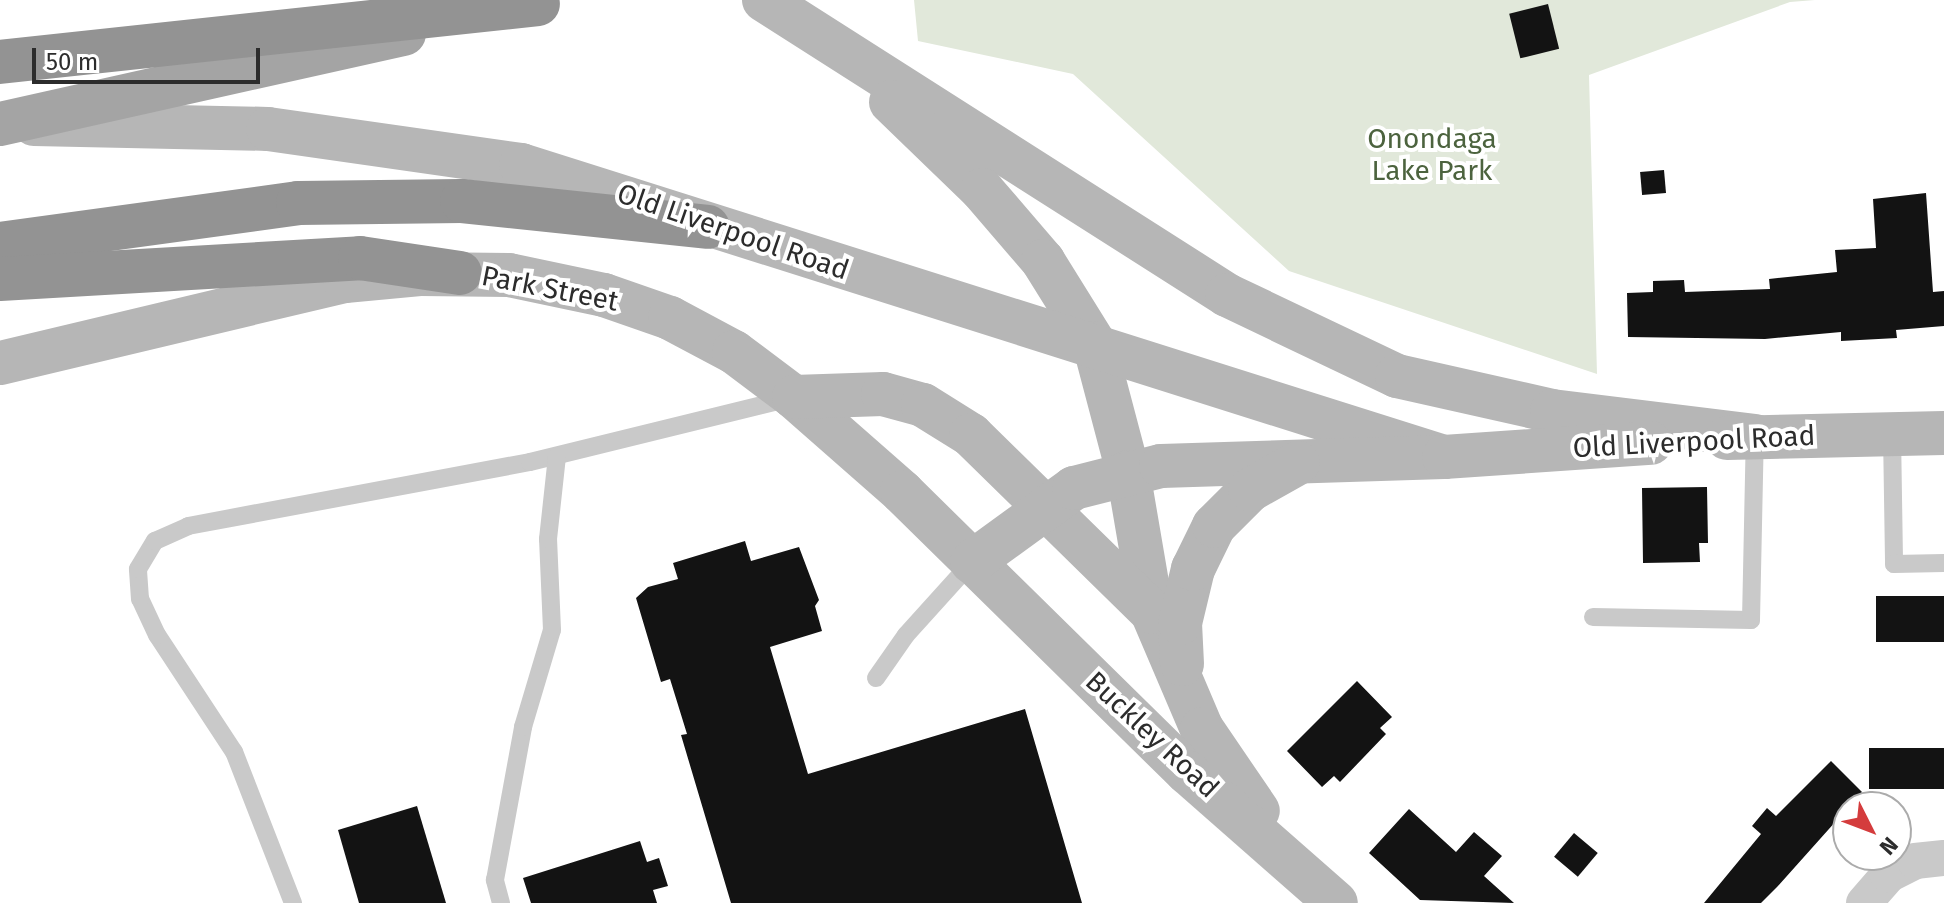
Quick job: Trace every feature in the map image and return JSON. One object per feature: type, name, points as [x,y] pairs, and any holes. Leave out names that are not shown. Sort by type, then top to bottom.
[{"type":"highway","points":[[0,62],[551,2]]},
{"type":"highway","points":[[0,244],[298,203],[462,201],[708,227]]},
{"type":"highway","points":[[0,279],[360,258],[460,273]]},
{"type":"main road","points":[[454,0],[551,2]]},
{"type":"main road","points":[[764,0],[1008,152],[1227,295],[1397,376],[1552,411],[1755,436]]},
{"type":"main road","points":[[0,124],[551,2]]},
{"type":"main road","points":[[835,47],[982,190],[1043,261],[1094,343],[1128,472],[1152,612],[1202,729],[1298,864]]},
{"type":"main road","name":"Old Liverpool Road","points":[[0,124],[268,129],[470,155],[640,199],[708,227],[1094,343],[1217,388],[1444,457]]},
{"type":"main road","name":"Park Street","points":[[0,363],[345,281],[460,273],[509,275],[604,295],[670,318],[734,352],[794,397],[972,562]]},
{"type":"main road","points":[[794,397],[883,394],[923,405],[971,435],[1152,612]]},
{"type":"main road","name":"Old Liverpool Road","points":[[972,562],[1074,488],[1128,472],[1305,460],[1444,457],[1755,436],[1944,433]]},
{"type":"main road","points":[[1186,690],[1180,623],[1193,569],[1214,526],[1250,490],[1305,460]]},
{"type":"main road","name":"Buckley Road","points":[[972,562],[1187,772],[1298,864],[1336,903]]},
{"type":"street","points":[[1864,903],[1888,875],[1915,861],[1944,858]]},
{"type":"lane","points":[[293,903],[234,752],[157,635],[140,599],[138,569],[153,544],[188,526],[557,456],[794,397]]},
{"type":"lane","points":[[1892,433],[1894,564],[1944,563]]},
{"type":"lane","points":[[1593,617],[1751,620],[1755,436]]},
{"type":"lane","points":[[501,903],[495,880],[523,727],[552,630],[548,539],[557,456]]},
{"type":"lane","points":[[876,678],[906,635],[972,562]]},
{"type":"green space","name":"Onondaga Lake Park","points":[[914,0],[1815,0],[1790,2],[1589,75],[1597,374],[1289,271],[1073,74],[918,41]]},
{"type":"building","points":[[1548,4],[1559,49],[1520,58],[1509,14]]},
{"type":"building","points":[[1664,170],[1666,193],[1642,195],[1640,172]]},
{"type":"building","points":[[1926,193],[1933,292],[1944,291],[1944,326],[1896,330],[1897,338],[1841,341],[1841,332],[1765,339],[1628,337],[1627,293],[1653,292],[1653,281],[1684,280],[1685,292],[1770,289],[1769,279],[1837,272],[1835,250],[1876,248],[1873,199]]},
{"type":"building","points":[[1707,487],[1708,543],[1699,543],[1700,562],[1643,563],[1642,488]]},
{"type":"building","points":[[745,541],[751,561],[799,547],[819,600],[815,606],[822,631],[770,647],[808,774],[1025,709],[1082,903],[731,903],[681,735],[687,734],[670,679],[661,682],[636,598],[648,587],[678,579],[673,563]]},
{"type":"building","points":[[1876,596],[1944,596],[1944,642],[1876,642]]},
{"type":"building","points":[[1357,681],[1392,717],[1380,728],[1386,734],[1340,782],[1334,776],[1322,787],[1287,751]]},
{"type":"building","points":[[1869,748],[1944,748],[1944,789],[1869,789]]},
{"type":"building","points":[[1831,761],[1861,791],[1832,791],[1832,826],[1761,903],[1704,903],[1761,834],[1752,826],[1767,808],[1776,816]]},
{"type":"building","points":[[417,806],[446,903],[359,903],[338,830]]},
{"type":"building","points":[[1409,809],[1456,852],[1474,832],[1502,856],[1484,876],[1514,903],[1420,900],[1369,853]]},
{"type":"building","points":[[1574,833],[1598,853],[1578,877],[1554,857]]},
{"type":"building","points":[[640,841],[647,862],[659,858],[668,886],[653,890],[657,903],[531,903],[523,878]]}]
